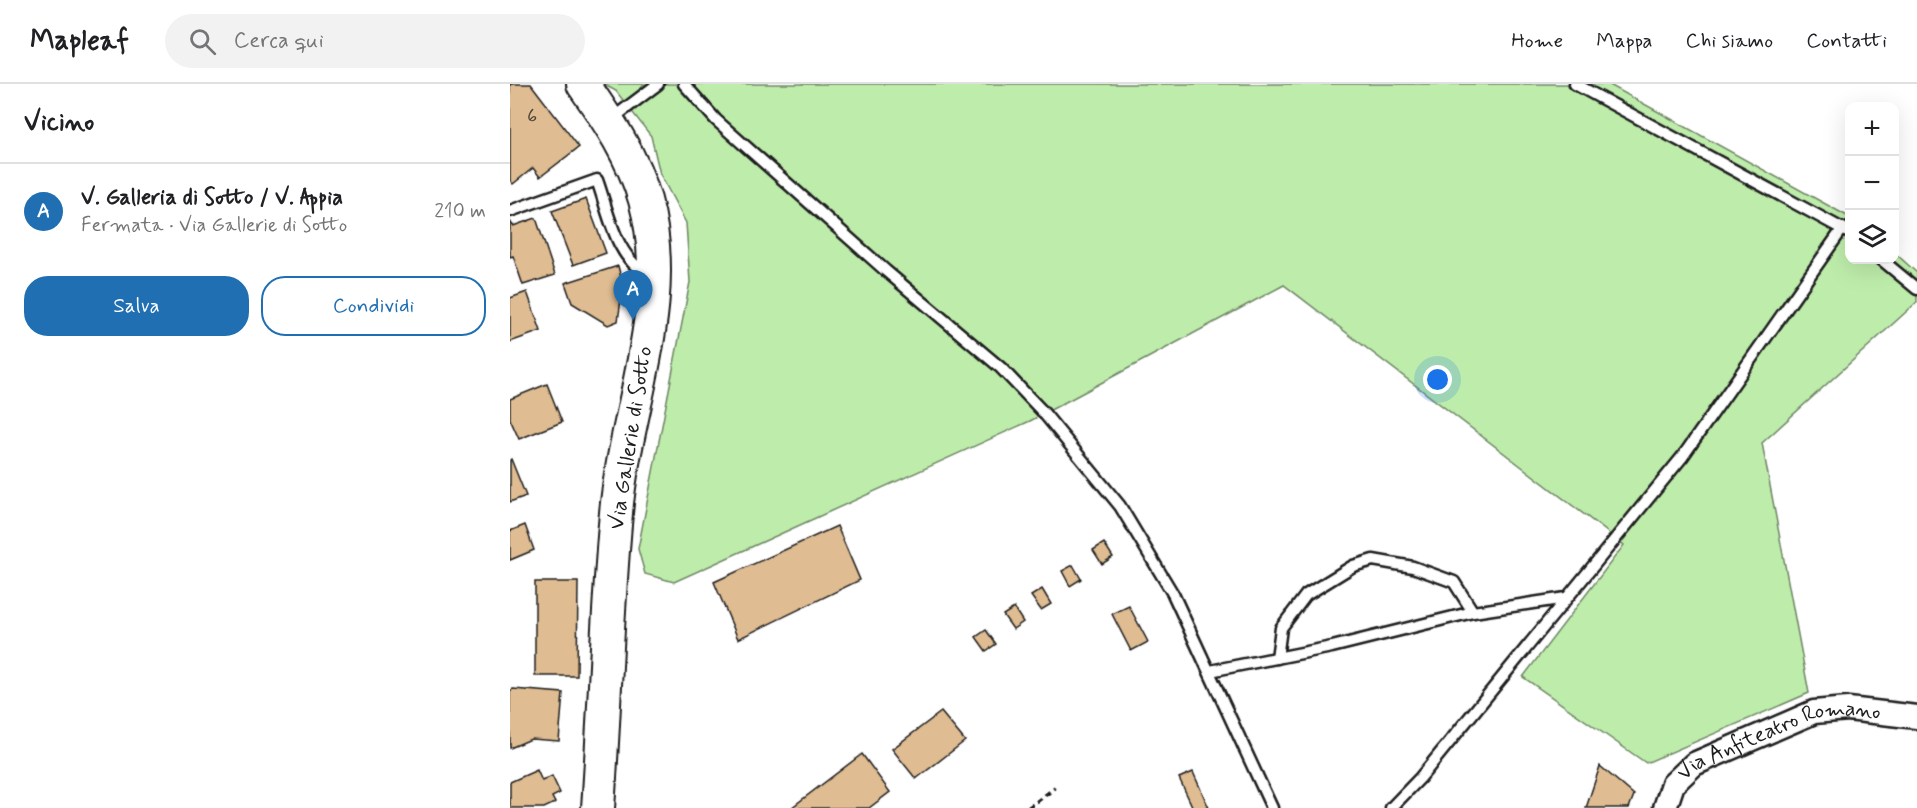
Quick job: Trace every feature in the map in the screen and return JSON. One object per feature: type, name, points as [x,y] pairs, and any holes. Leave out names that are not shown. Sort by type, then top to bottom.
[{"type":"main road","name":"Via Gallerie di Sotto","points":[[583,84],[609,121],[629,158],[645,200],[652,239],[655,277],[649,327],[626,439],[616,513],[598,808]]},
{"type":"street","name":"Via Anfiteatro Romano","points":[[1665,808],[1673,784],[1694,764],[1814,712],[1848,709],[1917,717]]},
{"type":"lane","points":[[609,121],[658,84]]},
{"type":"lane","points":[[684,84],[716,120],[886,271],[1001,368],[1043,412],[1120,507],[1173,594],[1272,808]]},
{"type":"lane","points":[[1575,84],[1845,229]]},
{"type":"lane","points":[[510,211],[597,180],[626,257],[639,270],[655,277]]},
{"type":"lane","points":[[1391,808],[1420,778],[1683,456],[1845,231]]},
{"type":"lane","points":[[1887,264],[1917,289]]},
{"type":"lane","points":[[1277,658],[1281,628],[1306,595],[1353,566],[1373,560],[1413,567],[1454,582],[1473,612]]},
{"type":"lane","points":[[1210,671],[1277,658],[1473,612],[1566,598]]},
{"type":"path","points":[[1028,808],[1055,788]]},
{"type":"green space","points":[[603,84],[1608,84],[1845,215],[1845,264],[1899,264],[1899,257],[1917,273],[1917,302],[1762,443],[1809,693],[1646,763],[1523,677],[1624,545],[1284,285],[1030,421],[674,582],[645,574],[638,549],[690,282],[686,223],[660,174],[651,136],[616,91]]},
{"type":"building","points":[[510,84],[531,84],[579,147],[540,177],[533,168],[513,184],[510,180]]},
{"type":"building","points":[[586,199],[606,253],[573,265],[552,211]]},
{"type":"building","points":[[536,218],[555,275],[523,285],[513,256],[510,257],[510,221],[513,226]]},
{"type":"building","points":[[618,266],[623,285],[618,321],[608,325],[572,303],[565,283]]},
{"type":"building","points":[[527,292],[541,331],[510,342],[510,298]]},
{"type":"building","points":[[547,384],[562,422],[519,439],[510,419],[510,399]]},
{"type":"building","points":[[510,460],[526,496],[510,502]]},
{"type":"building","points":[[525,525],[534,550],[510,560],[510,531]]},
{"type":"building","points":[[837,526],[860,580],[738,639],[714,582]]},
{"type":"building","points":[[1104,543],[1113,557],[1102,564],[1093,550]]},
{"type":"building","points":[[1073,565],[1081,579],[1070,586],[1062,571]]},
{"type":"building","points":[[535,582],[578,582],[577,676],[535,676]]},
{"type":"building","points":[[1042,589],[1051,604],[1041,610],[1031,596]]},
{"type":"building","points":[[1129,606],[1148,642],[1131,651],[1112,614]]},
{"type":"building","points":[[1014,608],[1023,622],[1013,629],[1003,615]]},
{"type":"building","points":[[986,630],[996,644],[986,651],[976,637]]},
{"type":"building","points":[[513,689],[563,693],[559,741],[531,739],[510,748],[510,691]]},
{"type":"building","points":[[941,712],[965,741],[916,779],[892,749]]},
{"type":"building","points":[[862,754],[890,792],[869,808],[791,808]]},
{"type":"building","points":[[1600,766],[1634,795],[1629,808],[1586,808]]},
{"type":"building","points":[[537,770],[542,781],[552,776],[560,793],[552,797],[555,803],[544,808],[510,808],[510,782]]},
{"type":"building","points":[[1193,772],[1209,808],[1193,808],[1179,778]]},
{"type":"place","name":"V. Galleria di Sotto / V. Appia","points":[[633,320]]}]
